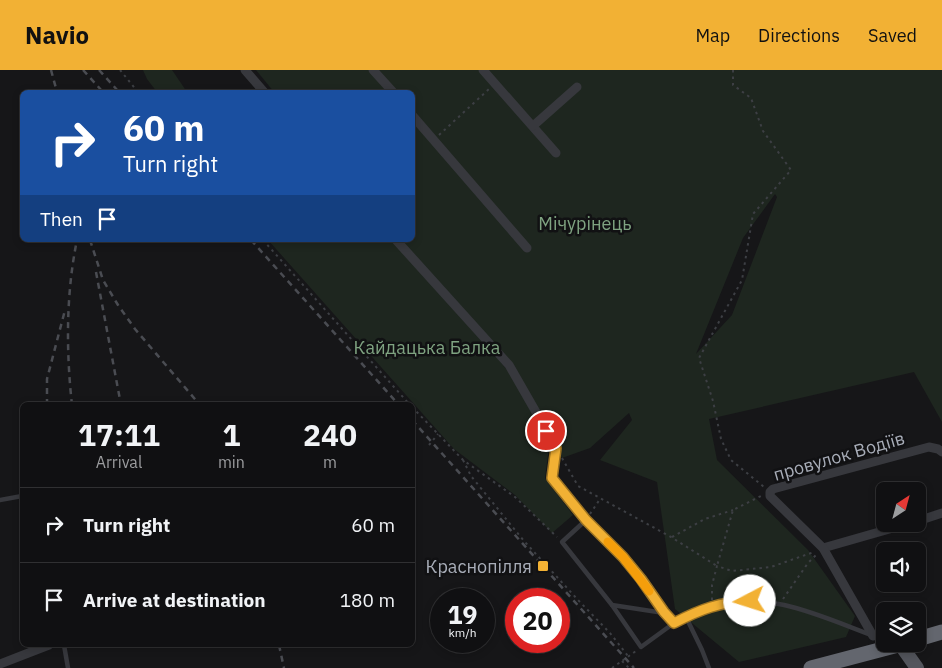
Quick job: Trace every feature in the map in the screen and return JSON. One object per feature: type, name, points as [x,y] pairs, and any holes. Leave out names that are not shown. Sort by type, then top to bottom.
[{"type":"highway","points":[[926,637],[942,632]]},
{"type":"highway","points":[[811,668],[876,650]]},
{"type":"main road","points":[[906,652],[917,668]]},
{"type":"street","points":[[244,70],[262,90]]},
{"type":"street","points":[[373,70],[391,90]]},
{"type":"street","points":[[483,70],[556,153]]},
{"type":"street","points":[[533,126],[577,87]]},
{"type":"street","points":[[415,118],[527,248]]},
{"type":"street","points":[[398,242],[508,365],[556,448]]},
{"type":"street","name":"провулок Водіїв","points":[[873,636],[823,548],[770,496],[770,492],[773,489],[929,447],[942,452]]},
{"type":"street","points":[[926,519],[942,514]]},
{"type":"street","points":[[823,548],[879,532]]},
{"type":"street","points":[[0,664],[44,647]]},
{"type":"lane","points":[[556,448],[552,478],[586,520],[623,557],[674,623]]},
{"type":"lane","points":[[0,500],[20,496]]},
{"type":"lane","points":[[586,520],[562,542],[612,605],[641,647],[674,623],[686,617],[712,606],[735,601],[779,604],[818,614],[876,637]]},
{"type":"lane","points":[[612,605],[664,612]]},
{"type":"lane","points":[[686,617],[709,668]]},
{"type":"lane","points":[[64,647],[68,668]]},
{"type":"path","points":[[120,70],[136,90]]},
{"type":"path","points":[[671,537],[705,519],[733,510],[770,492],[731,460],[721,439],[713,401],[699,358],[742,280],[754,214],[791,170],[763,131],[751,98],[733,85],[733,70]]},
{"type":"path","points":[[434,140],[495,84]]},
{"type":"path","points":[[265,242],[407,402]]},
{"type":"path","points":[[415,410],[463,460],[515,497],[562,542]]},
{"type":"path","points":[[430,445],[438,434]]},
{"type":"path","points":[[556,448],[578,486],[671,537],[717,566],[732,571],[771,567],[823,548]]},
{"type":"path","points":[[463,460],[471,476],[524,541],[578,601],[610,633],[628,656]]},
{"type":"path","points":[[586,520],[600,499]]},
{"type":"path","points":[[712,606],[712,585],[733,510]]},
{"type":"path","points":[[779,604],[808,563],[823,548]]},
{"type":"path","points":[[612,668],[641,647]]},
{"type":"path","points":[[622,661],[629,668]]},
{"type":"green space","points":[[143,70],[172,70],[186,90],[155,90]]},
{"type":"green space","points":[[256,70],[942,70],[942,422],[914,372],[709,419],[717,460],[808,550],[855,616],[846,637],[739,662],[675,609],[657,482],[600,460],[632,420],[629,413],[590,448],[562,458],[550,439],[545,478],[573,515],[552,533],[515,495],[454,449],[415,405],[415,402],[412,402],[270,242],[396,242],[460,312],[516,381],[510,367],[399,242],[415,242],[415,90],[272,90]],"holes":[[[775,194],[777,197],[732,315],[696,354],[743,238]]]},
{"type":"railway","points":[[51,70],[56,90]]},
{"type":"railway","points":[[83,70],[101,90]]},
{"type":"railway","points":[[99,70],[117,90]]},
{"type":"railway","points":[[72,402],[68,322],[73,260],[77,242]]},
{"type":"railway","points":[[91,242],[103,280],[118,305],[135,329],[197,402]]},
{"type":"railway","points":[[253,242],[396,402]]},
{"type":"railway","points":[[96,272],[120,402]]},
{"type":"railway","points":[[47,402],[47,379],[65,310]]},
{"type":"railway","points":[[415,423],[634,668]]},
{"type":"railway","points":[[279,647],[284,668]]},
{"type":"slow traffic","points":[[608,542],[623,557],[649,591]]},
{"type":"place","name":"Краснопілля","points":[[543,566]]},
{"type":"route","points":[[546,431],[556,448],[552,478],[586,520],[623,557],[674,623],[717,604],[750,601]]},
{"type":"park label","name":"Мічурінець","points":[[585,223]]},
{"type":"park label","name":"Кайдацька Балка","points":[[427,347]]}]
